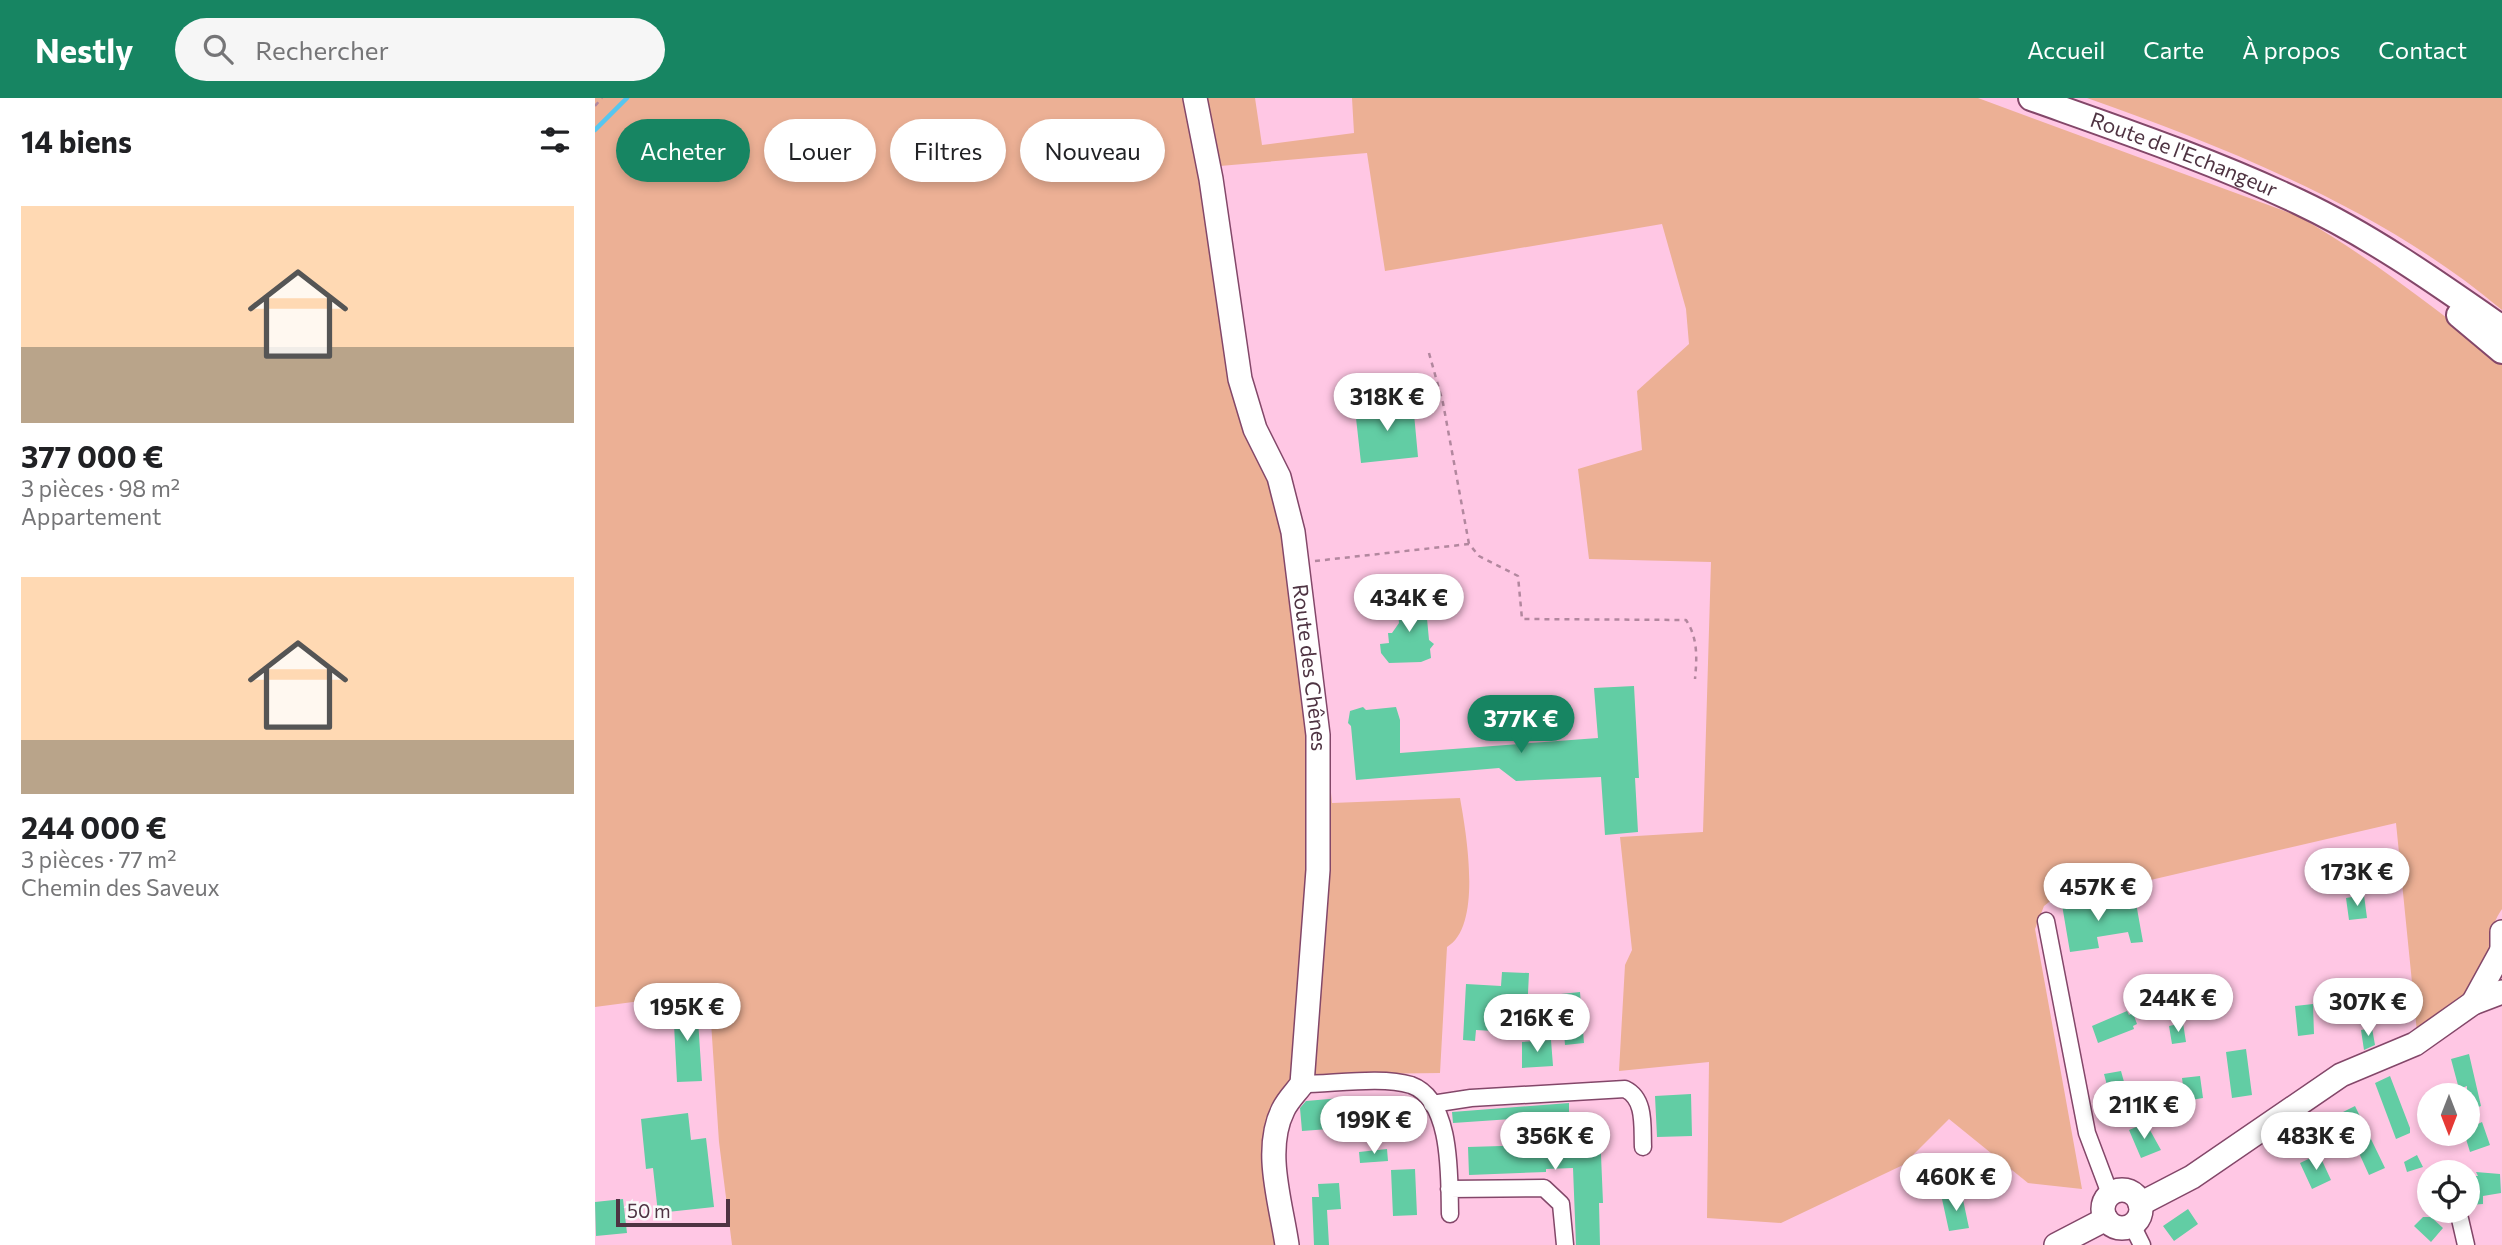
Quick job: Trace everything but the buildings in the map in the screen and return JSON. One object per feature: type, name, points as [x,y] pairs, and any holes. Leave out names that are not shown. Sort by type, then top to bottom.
[{"type":"main road","name":"Route de l'Echangeur","points":[[2031,98],[2224,170],[2333,219],[2409,263],[2502,328]]},
{"type":"main road","name":"Route de l'Echangeur","points":[[2333,219],[2404,271],[2502,351]]},
{"type":"street","name":"Route des Chênes","points":[[1195,98],[1211,179],[1240,379],[1255,429],[1279,477],[1298,563],[1318,735],[1318,870],[1302,1084]]},
{"type":"street","points":[[2046,921],[2085,1123],[2110,1194]]},
{"type":"street","points":[[2473,1003],[2502,953],[2502,932]]},
{"type":"street","points":[[2138,1225],[2128,1191],[2110,1194],[2103,1203],[2106,1219],[2115,1227],[2138,1225],[2192,1177],[2341,1075],[2416,1044],[2473,1003],[2502,992]]},
{"type":"street","points":[[1287,1245],[1274,1155],[1274,1137],[1283,1109],[1302,1084],[1397,1083],[1420,1090],[1432,1104],[1447,1142],[1450,1214]]},
{"type":"street","points":[[1432,1104],[1482,1097],[1625,1088],[1634,1095],[1639,1105],[1643,1147]]},
{"type":"street","points":[[1449,1189],[1544,1188],[1561,1204],[1565,1245]]},
{"type":"street","points":[[2056,1245],[2106,1219]]},
{"type":"street","points":[[2462,1223],[2466,1245]]},
{"type":"path","points":[[595,106],[602,98]]},
{"type":"path","points":[[1429,353],[1443,403],[1469,544],[1479,555],[1518,576],[1522,619],[1686,620],[1692,629],[1697,654],[1695,679]]},
{"type":"path","points":[[1298,563],[1469,544]]},
{"type":"shaded area","points":[[595,98],[1255,98],[1262,145],[1354,133],[1352,98],[1978,98],[2298,216],[2428,303],[2502,361],[2502,909],[2492,931],[2489,958],[2483,977],[2468,996],[2417,1032],[2396,823],[2142,882],[2063,891],[2044,906],[2035,929],[2082,1189],[2028,1183],[1949,1119],[1903,1165],[1781,1223],[1707,1218],[1709,1062],[1619,1071],[1625,965],[1632,950],[1620,837],[1703,832],[1711,562],[1589,559],[1578,469],[1642,450],[1637,391],[1689,344],[1686,309],[1662,224],[1385,271],[1367,153],[1220,166],[1252,405],[1311,588],[1332,803],[1460,798],[1468,855],[1469,900],[1458,936],[1447,947],[1440,1073],[1294,1075],[1267,1128],[1281,1245],[732,1245],[719,1142],[709,992],[595,1007]]},
{"type":"shaded area","points":[[2087,98],[2502,98],[2502,310],[2456,274],[2407,242],[2305,186],[2197,139]]},
{"type":"waterway","points":[[595,130],[627,98]]}]
